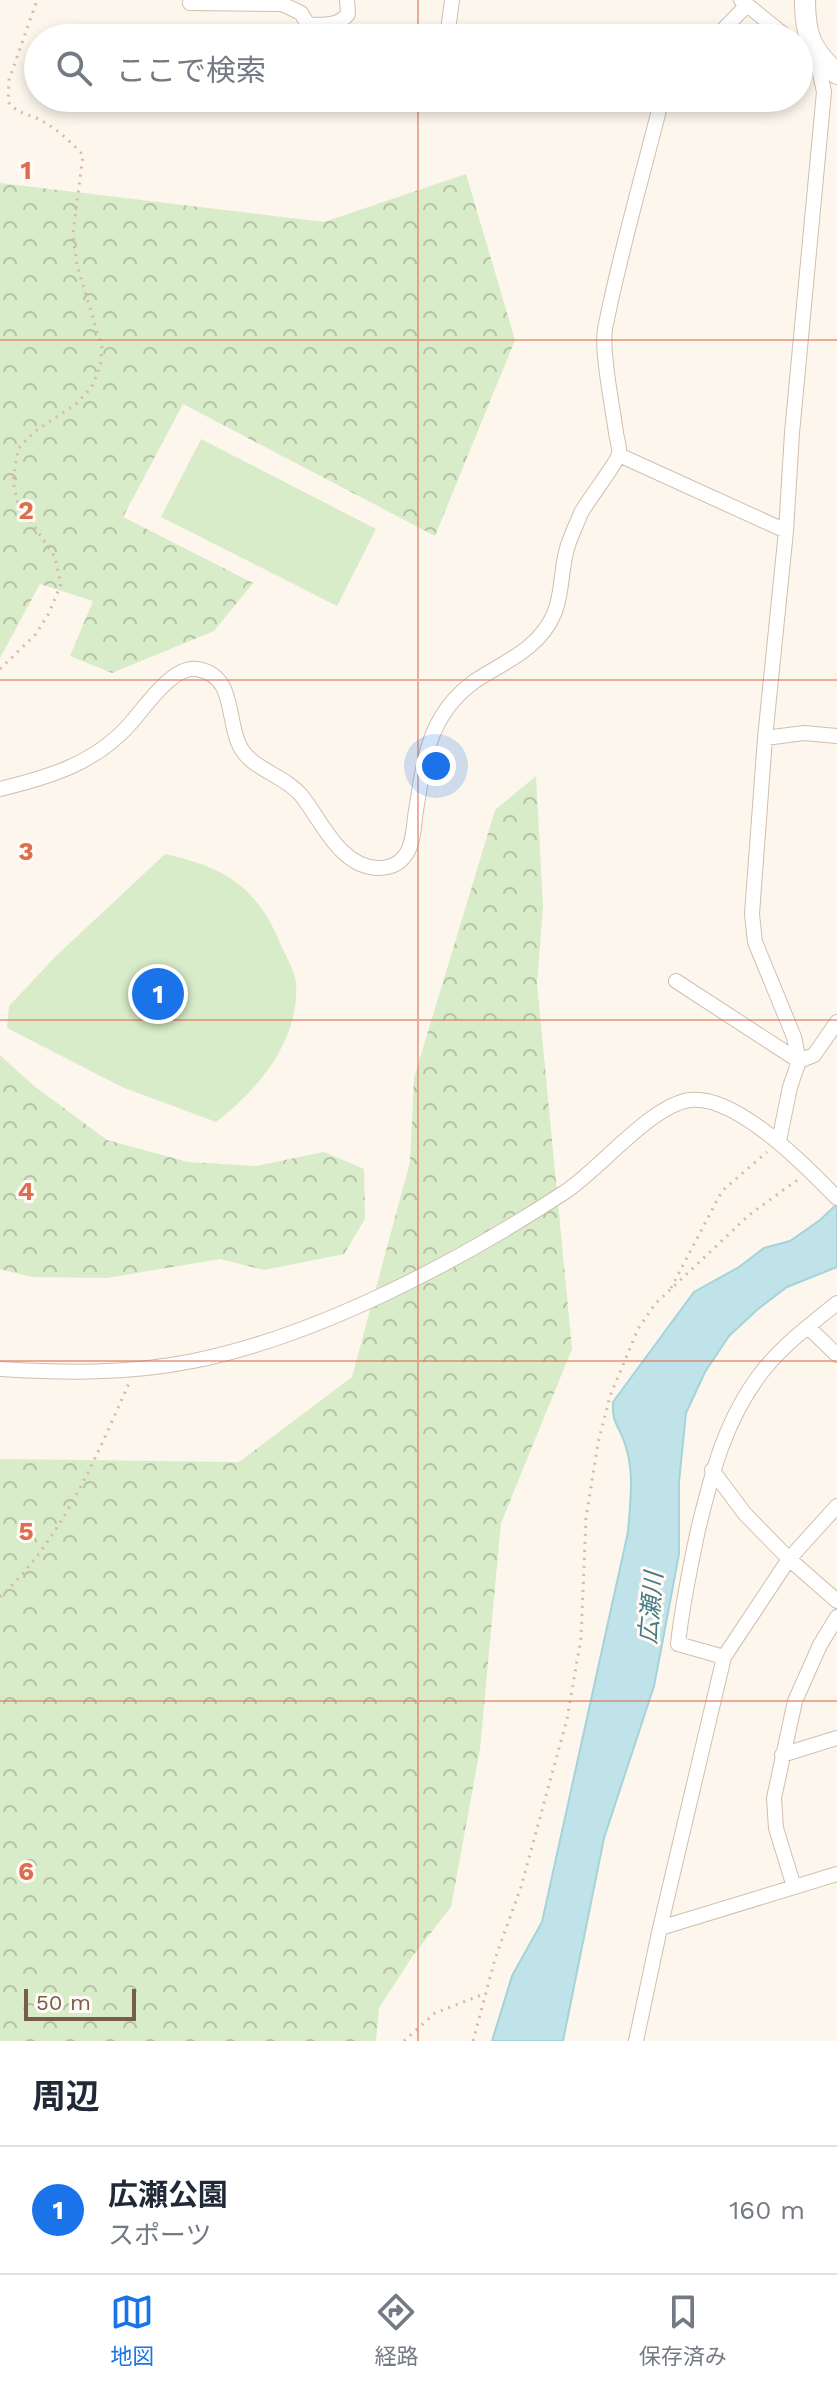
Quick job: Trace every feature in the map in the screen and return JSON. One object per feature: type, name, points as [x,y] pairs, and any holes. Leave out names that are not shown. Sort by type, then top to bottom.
[{"type":"street","points":[[191,0],[190,3],[282,4],[301,13],[307,24]]},
{"type":"street","points":[[337,24],[348,14],[347,0]]},
{"type":"street","points":[[449,24],[452,0]]},
{"type":"street","points":[[805,0],[805,24]]},
{"type":"street","points":[[727,24],[744,3],[770,24]]},
{"type":"street","points":[[813,54],[837,74]]},
{"type":"street","points":[[779,1141],[790,1087],[799,1061],[794,1037],[755,942],[752,914],[765,738],[824,92],[813,63]]},
{"type":"street","points":[[0,789],[52,776],[102,750],[128,727],[170,680],[180,672],[197,669],[213,676],[225,688],[238,745],[244,754],[256,765],[282,778],[300,795],[321,826],[351,859],[365,867],[390,867],[405,856],[412,843],[430,743],[444,711],[474,682],[513,660],[537,639],[554,614],[566,550],[582,513],[619,455],[604,334],[659,112]]},
{"type":"street","points":[[619,455],[786,531]]},
{"type":"street","points":[[765,738],[804,733],[837,736]]},
{"type":"street","points":[[676,981],[799,1061]]},
{"type":"street","points":[[799,1061],[814,1055],[837,1022]]},
{"type":"street","points":[[0,1369],[54,1373],[136,1369],[193,1361],[268,1341],[370,1301],[520,1222],[575,1185],[660,1112],[689,1100],[717,1102],[779,1141],[833,1194]]},
{"type":"street","points":[[724,1657],[678,1644],[682,1600],[712,1470],[728,1427],[745,1395],[766,1367],[837,1303]]},
{"type":"street","points":[[808,1327],[837,1355]]},
{"type":"street","points":[[712,1470],[745,1514],[789,1559],[837,1601]]},
{"type":"street","points":[[636,2041],[724,1657],[789,1559],[837,1506]]},
{"type":"street","points":[[794,1887],[773,1811],[795,1701],[807,1670],[837,1617]]},
{"type":"street","points":[[782,1755],[837,1738]]},
{"type":"street","points":[[660,1928],[837,1874]]},
{"type":"path","points":[[29,24],[37,0]]},
{"type":"path","points":[[0,669],[36,634],[61,584],[55,557],[17,501],[13,481],[18,449],[34,432],[76,404],[91,388],[100,368],[102,348],[77,265],[73,234],[83,155],[38,119],[18,113],[8,102],[9,80],[24,37]]},
{"type":"path","points":[[670,1291],[722,1191],[779,1141]]},
{"type":"path","points":[[473,2041],[484,1994],[521,1887],[567,1719],[581,1638],[586,1518],[598,1443],[610,1396],[638,1329],[655,1304],[749,1215],[810,1171]]},
{"type":"path","points":[[0,1597],[46,1545],[96,1458],[136,1369]]},
{"type":"path","points":[[404,2041],[435,2013],[484,1994]]},
{"type":"green space","points":[[466,174],[515,340],[435,536],[183,404],[123,517],[253,583],[214,631],[112,673],[70,656],[93,601],[40,584],[0,658],[0,183],[324,222]]},
{"type":"green space","points":[[201,439],[376,529],[337,606],[161,517]]},
{"type":"green space","points":[[536,776],[543,908],[537,983],[572,1349],[501,1523],[480,1749],[451,1907],[412,1957],[379,2008],[376,2041],[0,2041],[0,1459],[239,1462],[352,1377],[410,1162],[414,1078],[495,810]]},
{"type":"green space","points":[[165,854],[204,865],[248,893],[271,923],[296,983],[295,1004],[284,1044],[261,1079],[216,1122],[122,1087],[7,1028],[9,1006],[56,956]]},
{"type":"green space","points":[[0,1055],[34,1086],[107,1140],[188,1162],[256,1166],[324,1152],[364,1169],[365,1219],[344,1254],[264,1270],[220,1259],[107,1278],[32,1277],[0,1269]]},
{"type":"water","name":"広瀬川","points":[[837,1204],[837,1267],[787,1287],[729,1336],[705,1372],[686,1413],[679,1482],[679,1554],[654,1686],[604,1838],[563,2041],[492,2041],[512,1976],[542,1922],[628,1532],[630,1466],[615,1421],[613,1402],[694,1292],[739,1267],[764,1248],[790,1241]]},
{"type":"place","name":"広瀬公園","points":[[158,994]]}]
